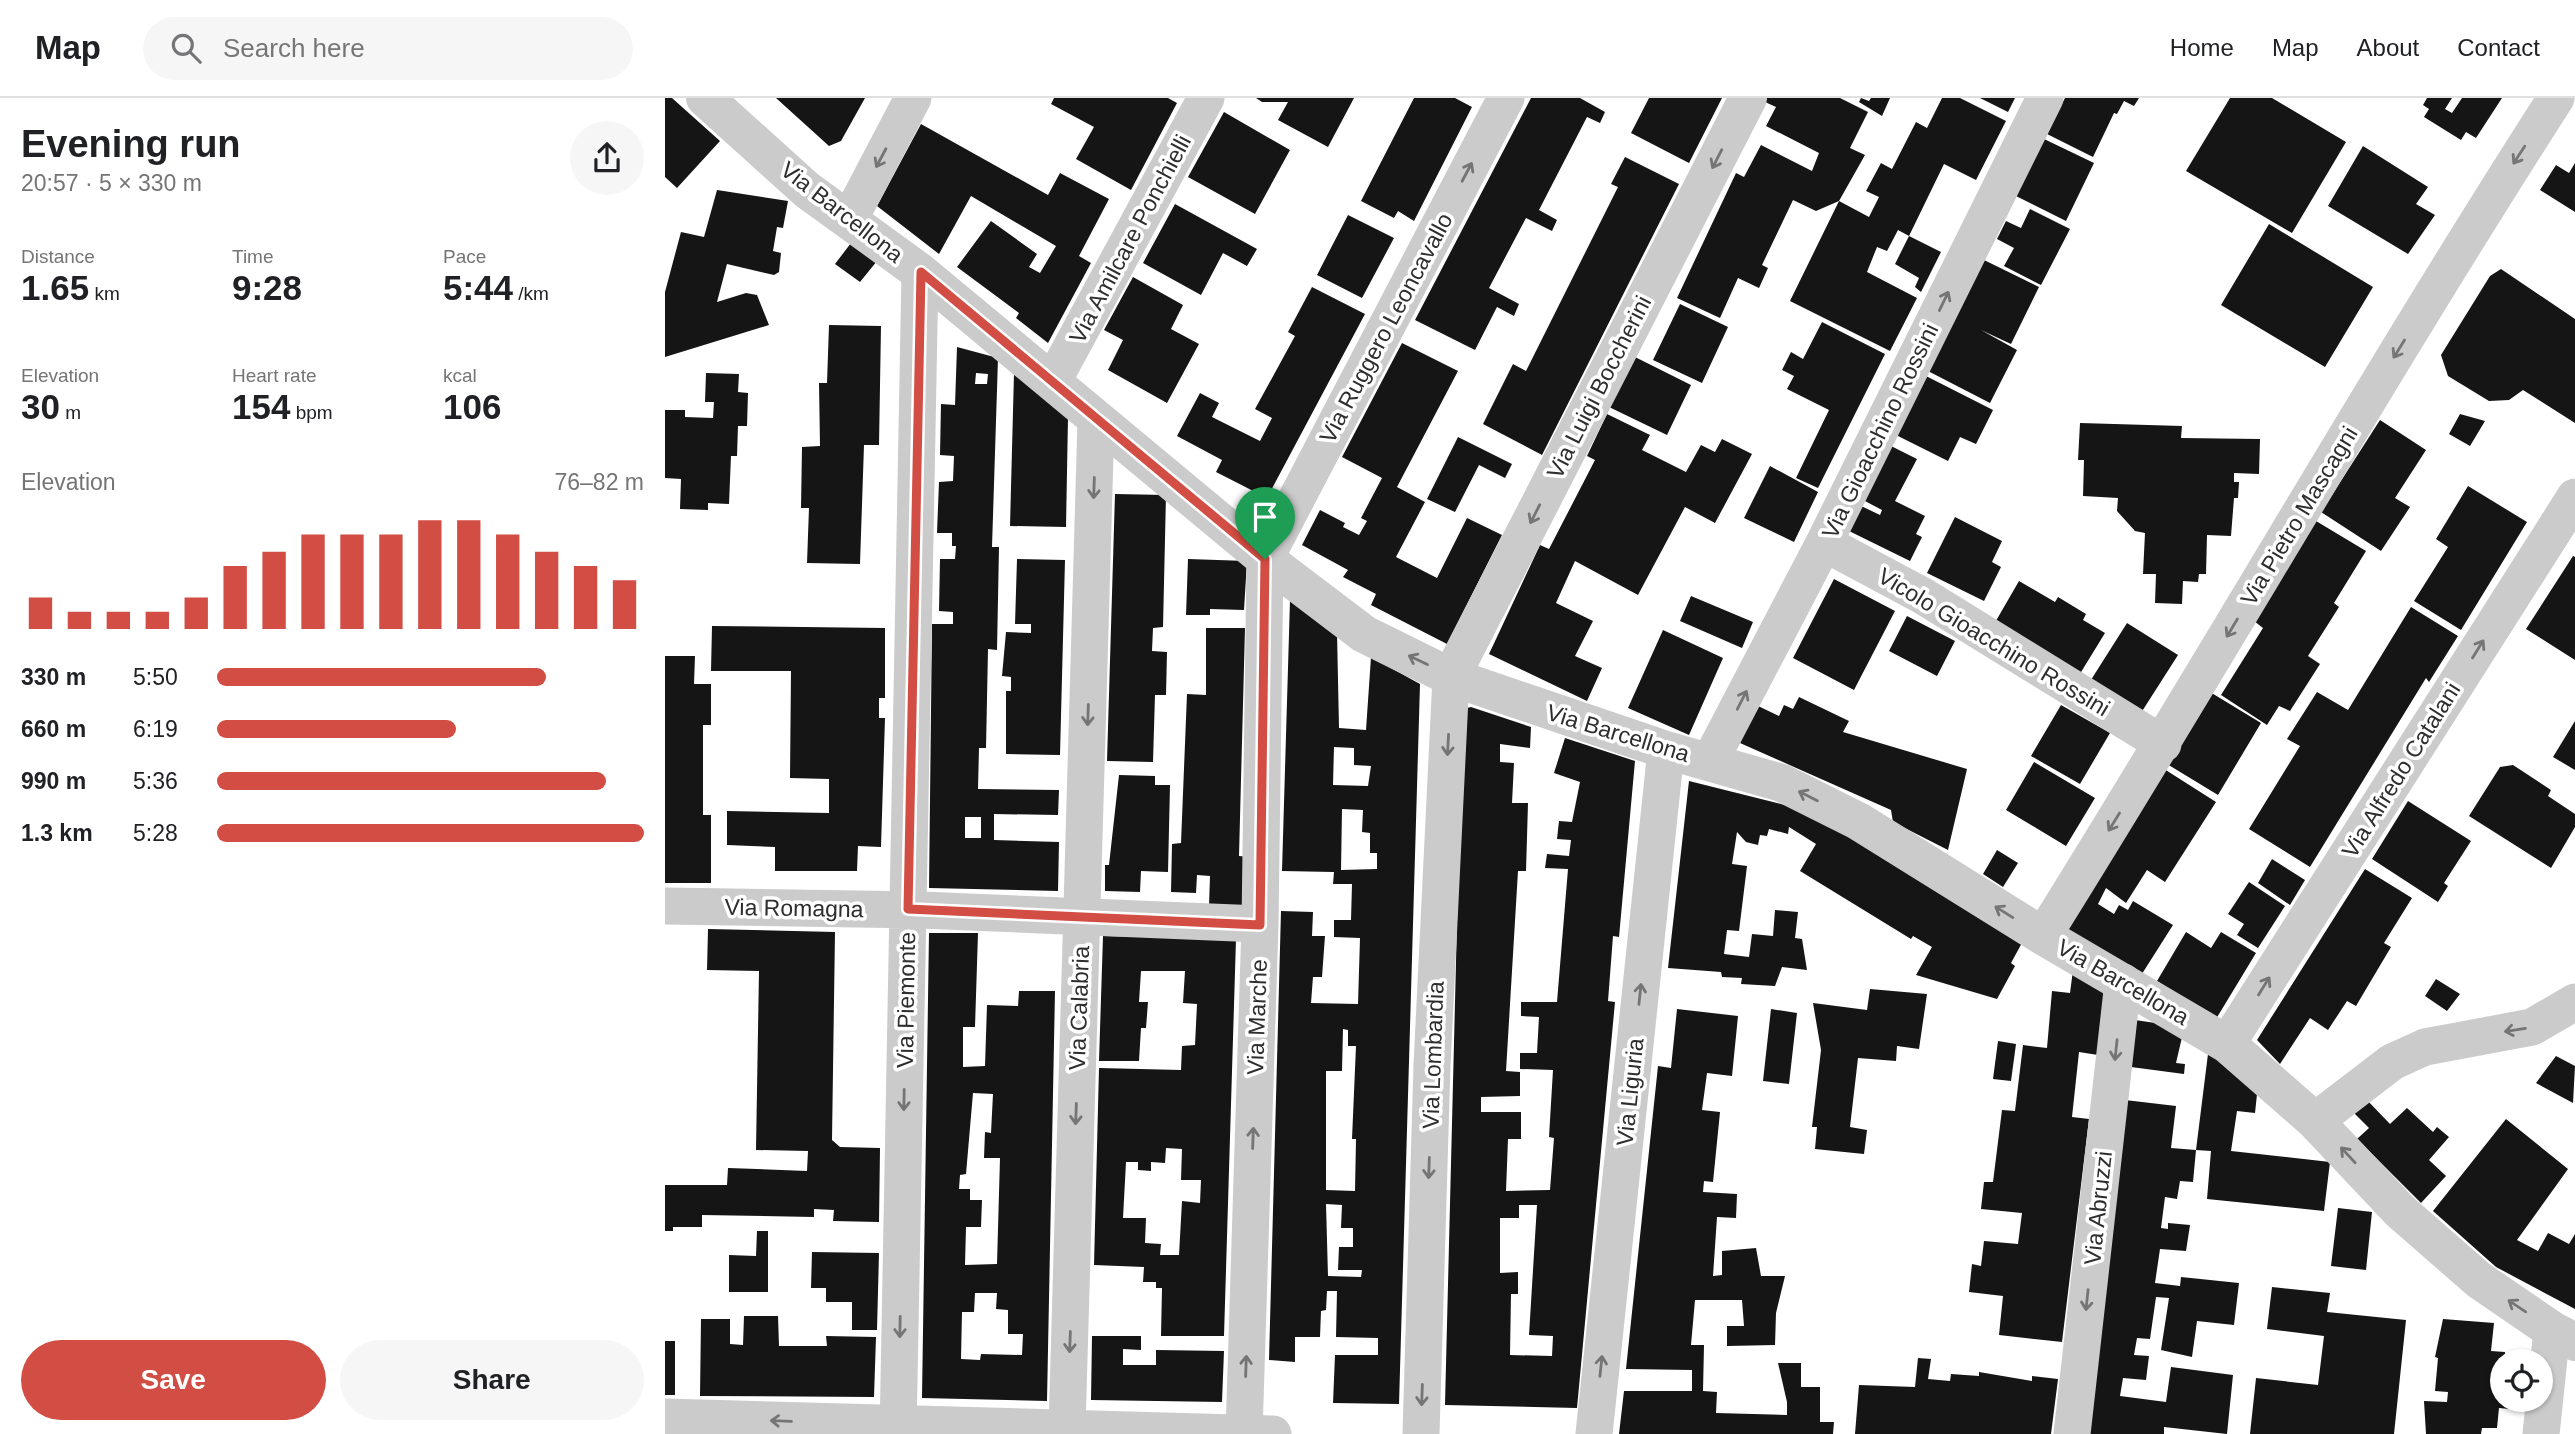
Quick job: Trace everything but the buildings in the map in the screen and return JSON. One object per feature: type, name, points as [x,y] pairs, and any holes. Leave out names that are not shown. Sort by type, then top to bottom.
[{"type":"street","name":"Via Barcellona","points":[[705,98],[807,190],[921,272],[1265,559],[1364,634],[1451,677],[1666,750],[1782,783],[1857,821],[2043,936],[2227,1044],[2315,1121],[2400,1211],[2479,1280],[2564,1336],[2541,1434]]},
{"type":"street","points":[[849,220],[913,98]]},
{"type":"street","name":"Via Amilcare Ponchielli","points":[[1053,380],[1206,98]]},
{"type":"street","name":"Via Ruggero Leoncavallo","points":[[1265,559],[1506,98]]},
{"type":"street","name":"Via Luigi Boccherini","points":[[1451,677],[1748,98]]},
{"type":"street","name":"Via Gioacchino Rossini","points":[[1710,761],[1824,543],[2045,98]]},
{"type":"street","name":"Via Pietro Mascagni","points":[[2043,936],[2163,744],[2373,391],[2556,98]]},
{"type":"street","name":"Via Piemonte","points":[[898,1429],[921,272]]},
{"type":"street","name":"Via Calabria","points":[[1067,1429],[1096,420]]},
{"type":"street","name":"Via Alfredo Catalani","points":[[2227,1044],[2575,497]]},
{"type":"street","name":"Vicolo Gioacchino Rossini","points":[[1824,543],[1923,596],[2163,744]]},
{"type":"street","name":"Via Marche","points":[[1244,1434],[1260,925],[1265,559]]},
{"type":"street","name":"Via Lombardia","points":[[1421,1434],[1432,1065],[1451,677]]},
{"type":"street","name":"Via Liguria","points":[[1594,1434],[1666,750]]},
{"type":"street","name":"Via Romagna","points":[[665,906],[908,909],[1260,925]]},
{"type":"street","name":"Via Abruzzi","points":[[2072,1434],[2123,982]]},
{"type":"street","points":[[2315,1121],[2403,1057],[2425,1047],[2461,1038],[2532,1027],[2575,1002]]},
{"type":"street","points":[[681,1423],[1273,1434]]},
{"type":"route","points":[[921,272],[1265,559],[1260,925],[908,909],[921,272]]}]
